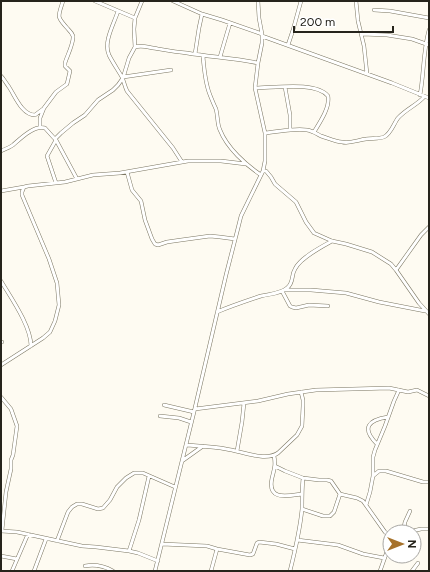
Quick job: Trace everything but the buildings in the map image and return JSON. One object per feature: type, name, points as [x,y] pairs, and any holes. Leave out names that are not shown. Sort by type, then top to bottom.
[{"type":"street","points":[[40,127],[40,118],[44,108],[56,92],[67,84],[70,71],[65,66],[65,63],[73,37],[58,17],[63,1]]},
{"type":"street","points":[[95,1],[135,18]]},
{"type":"street","points":[[56,183],[47,156],[55,140],[85,115],[98,100],[118,85],[123,78],[129,58],[135,47],[135,18],[142,1]]},
{"type":"street","points":[[173,1],[202,14],[230,23],[429,98]]},
{"type":"street","points":[[155,571],[241,216],[263,171],[265,161],[265,134],[255,88],[262,43],[258,1]]},
{"type":"street","points":[[288,45],[301,1]]},
{"type":"street","points":[[356,1],[367,74]]},
{"type":"street","points":[[374,10],[390,11],[429,18]]},
{"type":"street","points":[[118,11],[108,42],[110,57],[123,78],[127,91],[173,148],[182,162]]},
{"type":"street","points":[[195,54],[202,14]]},
{"type":"street","points":[[220,57],[230,23]]},
{"type":"street","points":[[420,95],[429,30]]},
{"type":"street","points":[[362,34],[387,35],[412,39],[427,45]]},
{"type":"street","points":[[135,47],[142,46],[258,63]]},
{"type":"street","points":[[203,56],[206,78],[216,111],[219,129],[225,140],[238,156],[261,175]]},
{"type":"street","points":[[123,78],[171,70]]},
{"type":"street","points":[[1,76],[22,108],[31,115],[35,115],[44,108]]},
{"type":"street","points":[[255,88],[306,86],[320,90],[328,96],[328,102],[314,132]]},
{"type":"street","points":[[286,87],[290,115],[290,130]]},
{"type":"street","points":[[265,134],[290,130],[306,130],[330,139],[347,143],[363,139],[382,138],[387,134],[399,117],[420,101],[424,96]]},
{"type":"street","points":[[40,127],[44,128],[55,140],[77,179]]},
{"type":"street","points":[[1,151],[13,145],[23,136],[40,127]]},
{"type":"street","points":[[1,191],[56,183],[93,175],[127,172],[188,161],[217,160],[246,164]]},
{"type":"street","points":[[263,171],[266,171],[275,184],[296,202],[306,222],[314,233],[332,241],[372,252],[391,264],[414,296],[428,312]]},
{"type":"street","points":[[127,172],[132,190],[141,201],[145,220],[152,239],[156,245],[204,237],[235,239]]},
{"type":"street","points":[[1,365],[50,332],[53,328],[58,310],[59,300],[57,283],[31,215],[23,199],[22,192],[24,187]]},
{"type":"street","points":[[396,270],[421,235],[429,227]]},
{"type":"street","points":[[217,312],[235,304],[290,287],[297,264],[332,241]]},
{"type":"street","points":[[1,281],[28,330],[31,339],[31,346]]},
{"type":"street","points":[[283,290],[290,306],[292,307],[296,308],[309,305],[328,306]]},
{"type":"street","points":[[283,290],[311,290],[346,293],[379,302],[428,312]]},
{"type":"street","points":[[164,405],[195,410],[316,390],[389,388],[408,392],[419,390],[429,396]]},
{"type":"street","points":[[366,505],[373,476],[373,457],[399,390]]},
{"type":"street","points":[[186,445],[237,451],[256,456],[274,456],[297,435],[302,426],[304,406],[300,392]]},
{"type":"street","points":[[1,397],[11,409],[17,426],[6,492],[2,530],[82,546],[118,549],[138,553],[158,561]]},
{"type":"street","points":[[237,451],[244,403]]},
{"type":"street","points":[[160,416],[179,418],[192,422]]},
{"type":"street","points":[[377,444],[368,433],[370,425],[373,421],[388,417]]},
{"type":"street","points":[[182,461],[203,446]]},
{"type":"street","points":[[274,456],[275,466],[271,486],[272,492],[282,496],[302,494]]},
{"type":"street","points":[[275,466],[304,478],[331,481],[340,494],[358,498],[363,501],[382,528]]},
{"type":"street","points":[[373,476],[379,471],[386,470],[423,482],[429,482]]},
{"type":"street","points":[[57,541],[68,512],[72,507],[77,504],[82,504],[101,509],[107,505],[117,487],[126,478],[134,473],[149,476],[176,487]]},
{"type":"street","points":[[128,551],[139,520],[149,476]]},
{"type":"street","points":[[290,571],[296,549],[302,509],[304,478]]},
{"type":"street","points":[[302,509],[323,516],[330,516],[334,512],[340,494]]},
{"type":"street","points":[[405,524],[410,511]]},
{"type":"street","points":[[12,571],[28,534]]},
{"type":"street","points":[[34,571],[46,538]]},
{"type":"street","points":[[297,540],[338,545],[363,554],[382,558]]},
{"type":"street","points":[[162,544],[202,545],[252,555],[257,543],[259,542],[296,549]]},
{"type":"street","points":[[211,571],[217,549]]},
{"type":"street","points":[[1,556],[18,559]]},
{"type":"street","points":[[85,566],[94,564],[113,571]]}]
